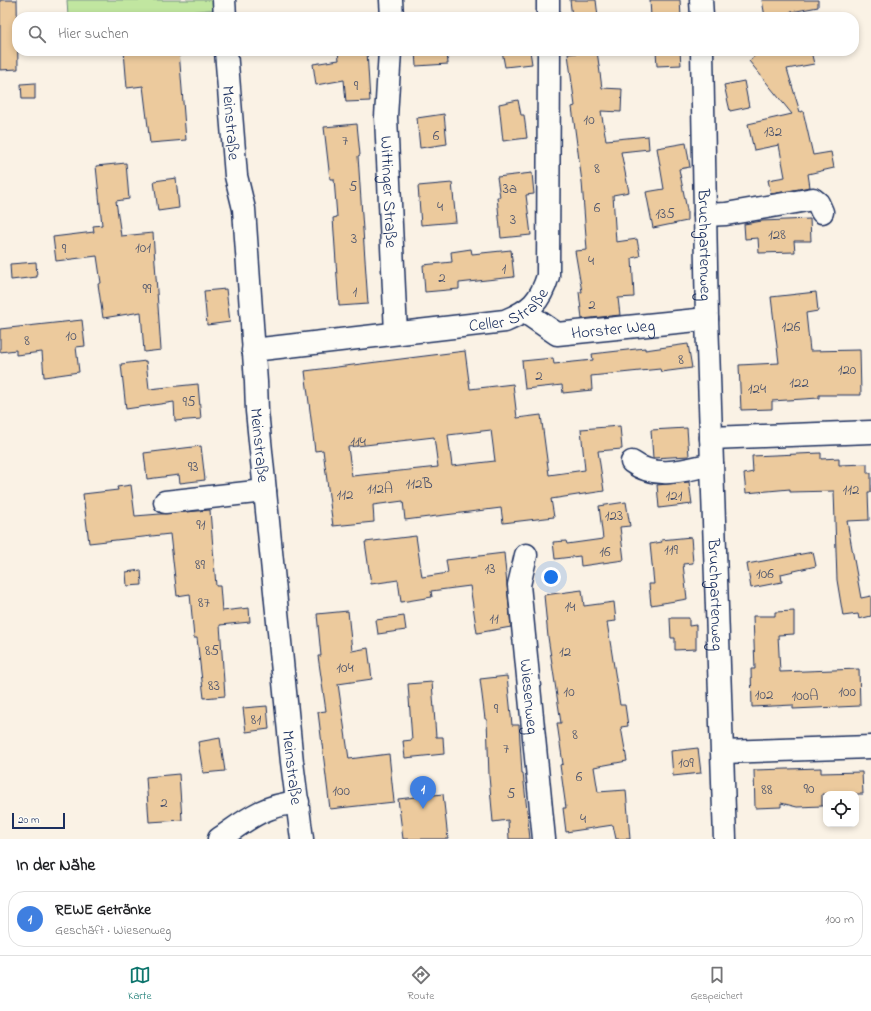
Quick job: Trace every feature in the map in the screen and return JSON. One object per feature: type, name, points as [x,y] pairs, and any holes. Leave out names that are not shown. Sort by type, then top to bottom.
[{"type":"street","points":[[224,0],[225,12]]},
{"type":"street","points":[[391,0],[392,12]]},
{"type":"street","points":[[548,0],[548,12]]},
{"type":"street","points":[[701,0],[702,12]]},
{"type":"street","name":"Meinstraße","points":[[226,56],[236,176],[244,209],[253,350],[265,491],[292,762],[302,839]]},
{"type":"street","name":"Wittinger Straße","points":[[390,56],[386,117],[396,333]]},
{"type":"street","name":"Celler Straße","points":[[253,350],[505,321],[525,312],[538,300],[544,291],[548,276],[549,56]]},
{"type":"street","name":"Bruchgartenweg","points":[[702,56],[707,319],[725,839]]},
{"type":"street","points":[[705,215],[726,214],[813,199],[818,203],[822,212]]},
{"type":"street","name":"Horster Weg","points":[[525,312],[557,334],[707,319]]},
{"type":"street","points":[[711,438],[871,432]]},
{"type":"street","points":[[632,462],[641,469],[652,472],[675,471],[712,464]]},
{"type":"street","points":[[165,502],[265,491]]},
{"type":"street","name":"Wiesenweg","points":[[526,555],[519,585],[544,839]]},
{"type":"street","points":[[723,752],[871,747]]},
{"type":"street","points":[[219,839],[262,810],[281,804],[298,802]]},
{"type":"green space","points":[[67,0],[219,0],[220,9],[187,12],[68,12]]},
{"type":"building","points":[[0,0],[17,0],[17,12],[12,12],[12,56],[18,56],[18,69],[0,70]]},
{"type":"building","points":[[570,0],[596,0],[597,12],[571,12]]},
{"type":"building","points":[[650,0],[680,0],[681,12],[651,12]]},
{"type":"building","points":[[762,0],[818,0],[818,7],[792,12],[764,12]]},
{"type":"building","points":[[124,56],[179,56],[186,140],[150,143],[143,86],[127,88]]},
{"type":"building","points":[[339,56],[367,56],[370,101],[346,102],[344,80],[316,85],[313,64],[339,60]]},
{"type":"building","points":[[415,56],[447,56],[448,64],[416,66]]},
{"type":"building","points":[[503,56],[531,56],[532,64],[505,67]]},
{"type":"building","points":[[568,56],[598,56],[602,88],[622,89],[621,112],[601,111],[606,140],[648,136],[649,149],[621,152],[629,192],[613,195],[616,242],[637,239],[640,256],[632,258],[634,297],[618,298],[620,315],[582,319],[579,292],[582,292],[575,251],[587,250],[582,182],[572,107],[575,106]]},
{"type":"building","points":[[656,56],[680,56],[681,65],[657,66]]},
{"type":"building","points":[[754,56],[812,56],[814,64],[787,69],[800,112],[803,111],[813,155],[831,152],[834,168],[808,174],[810,187],[771,194],[768,180],[785,177],[779,145],[754,150],[748,124],[792,114],[749,61]]},
{"type":"building","points":[[744,81],[749,107],[730,111],[724,85]]},
{"type":"building","points":[[35,83],[35,99],[22,99],[21,84]]},
{"type":"building","points":[[518,100],[521,115],[524,115],[527,138],[503,141],[499,104]]},
{"type":"building","points":[[444,114],[447,144],[420,148],[417,118]]},
{"type":"building","points":[[357,124],[368,304],[339,306],[333,218],[337,217],[334,179],[330,179],[324,127]]},
{"type":"building","points":[[686,143],[690,167],[679,169],[687,210],[687,221],[653,228],[646,192],[664,189],[657,148]]},
{"type":"building","points":[[126,163],[129,199],[116,201],[121,236],[153,233],[161,350],[144,352],[141,312],[103,318],[98,284],[101,283],[97,256],[56,261],[53,237],[94,232],[93,226],[102,225],[96,166]]},
{"type":"building","points":[[532,173],[534,194],[526,195],[531,235],[501,238],[497,197],[500,197],[497,177]]},
{"type":"building","points":[[176,178],[179,208],[158,211],[154,181]]},
{"type":"building","points":[[452,183],[456,222],[421,225],[418,186]]},
{"type":"building","points":[[810,219],[811,241],[794,241],[795,252],[759,253],[758,238],[745,239],[744,224],[762,221]]},
{"type":"building","points":[[471,249],[472,254],[511,250],[514,277],[459,283],[459,289],[425,292],[423,265],[452,262],[451,252]]},
{"type":"building","points":[[36,262],[37,277],[11,280],[10,264]]},
{"type":"building","points":[[226,289],[230,322],[207,325],[204,291]]},
{"type":"building","points":[[816,292],[818,311],[806,313],[810,351],[860,350],[861,395],[819,395],[819,398],[772,401],[772,409],[741,410],[739,365],[779,363],[771,297]]},
{"type":"building","points":[[82,320],[85,346],[76,347],[79,372],[44,377],[42,352],[16,355],[16,350],[0,352],[0,329]]},
{"type":"building","points":[[688,344],[692,368],[661,372],[660,369],[591,376],[592,390],[563,393],[562,385],[525,389],[522,361],[553,358],[554,364],[593,360],[592,354],[645,348],[645,350]]},
{"type":"building","points":[[465,351],[470,389],[513,384],[517,418],[541,415],[549,475],[585,470],[581,429],[620,426],[622,449],[598,451],[604,491],[551,499],[554,517],[503,523],[501,508],[405,520],[403,501],[373,505],[374,522],[333,526],[323,450],[315,451],[305,371]],"holes":[[[491,430],[495,461],[452,466],[448,435]],[[434,437],[438,467],[352,476],[348,447]]]},
{"type":"building","points":[[146,361],[149,389],[198,384],[201,419],[175,421],[174,402],[126,409],[121,364]]},
{"type":"building","points":[[687,428],[689,456],[653,458],[651,430]]},
{"type":"building","points":[[201,446],[205,480],[180,483],[179,475],[147,479],[144,453]]},
{"type":"building","points":[[821,453],[821,459],[839,458],[839,465],[867,464],[867,473],[871,473],[871,492],[868,492],[869,520],[847,521],[861,598],[871,596],[871,616],[859,619],[858,614],[843,616],[837,580],[834,491],[790,492],[790,489],[746,493],[744,474],[753,472],[752,456]]},
{"type":"building","points":[[689,482],[692,504],[659,508],[657,485]]},
{"type":"building","points":[[131,485],[135,516],[210,510],[216,586],[220,586],[222,611],[249,608],[250,622],[220,625],[225,696],[204,698],[197,638],[194,638],[190,594],[177,596],[170,534],[89,543],[83,494],[118,490],[117,487]]},
{"type":"building","points":[[626,502],[630,526],[620,527],[624,560],[581,566],[580,556],[555,559],[553,542],[566,541],[567,544],[603,539],[599,506]]},
{"type":"building","points":[[416,536],[422,577],[448,573],[446,560],[504,553],[511,627],[477,633],[470,586],[431,591],[432,597],[401,602],[398,580],[371,584],[365,542]]},
{"type":"building","points":[[691,537],[693,563],[683,564],[687,599],[651,605],[649,584],[654,584],[650,544],[662,542],[661,540]]},
{"type":"building","points":[[813,552],[816,566],[781,574],[782,582],[751,588],[747,564]]},
{"type":"building","points":[[141,570],[142,585],[127,586],[126,572]]},
{"type":"building","points":[[582,590],[584,606],[614,602],[616,621],[607,622],[620,705],[625,705],[628,726],[621,727],[627,761],[594,767],[598,792],[626,790],[630,839],[616,839],[613,825],[566,832],[563,808],[566,808],[560,765],[563,764],[557,723],[561,723],[548,637],[544,595]]},
{"type":"building","points":[[348,611],[352,651],[368,648],[372,679],[338,684],[349,759],[389,754],[394,802],[330,809],[318,712],[326,711],[318,656],[321,656],[317,614]]},
{"type":"building","points":[[794,611],[794,634],[778,635],[780,672],[859,669],[860,706],[793,709],[793,705],[752,707],[751,669],[755,669],[753,616],[775,616],[775,612]]},
{"type":"building","points":[[404,616],[406,630],[378,634],[376,620]]},
{"type":"building","points":[[670,618],[689,618],[689,626],[696,625],[696,649],[675,650],[675,638],[671,638]]},
{"type":"building","points":[[507,676],[512,725],[519,725],[522,773],[530,839],[509,839],[508,820],[493,822],[489,776],[487,719],[485,719],[480,679]]},
{"type":"building","points":[[432,682],[436,737],[443,737],[444,754],[405,758],[403,741],[412,740],[408,684]]},
{"type":"building","points":[[267,706],[269,729],[246,732],[243,708]]},
{"type":"building","points":[[220,738],[225,771],[203,773],[198,742]]},
{"type":"building","points":[[698,748],[701,773],[673,776],[671,751]]},
{"type":"building","points":[[821,768],[821,773],[862,772],[863,794],[859,794],[859,791],[823,791],[822,806],[797,807],[781,803],[781,807],[755,808],[754,770]]},
{"type":"building","points":[[179,774],[182,820],[149,822],[146,777]]},
{"type":"building","points":[[443,794],[448,839],[403,839],[398,799]]},
{"type":"place","name":"REWE Getränke","points":[[423,809]]}]
